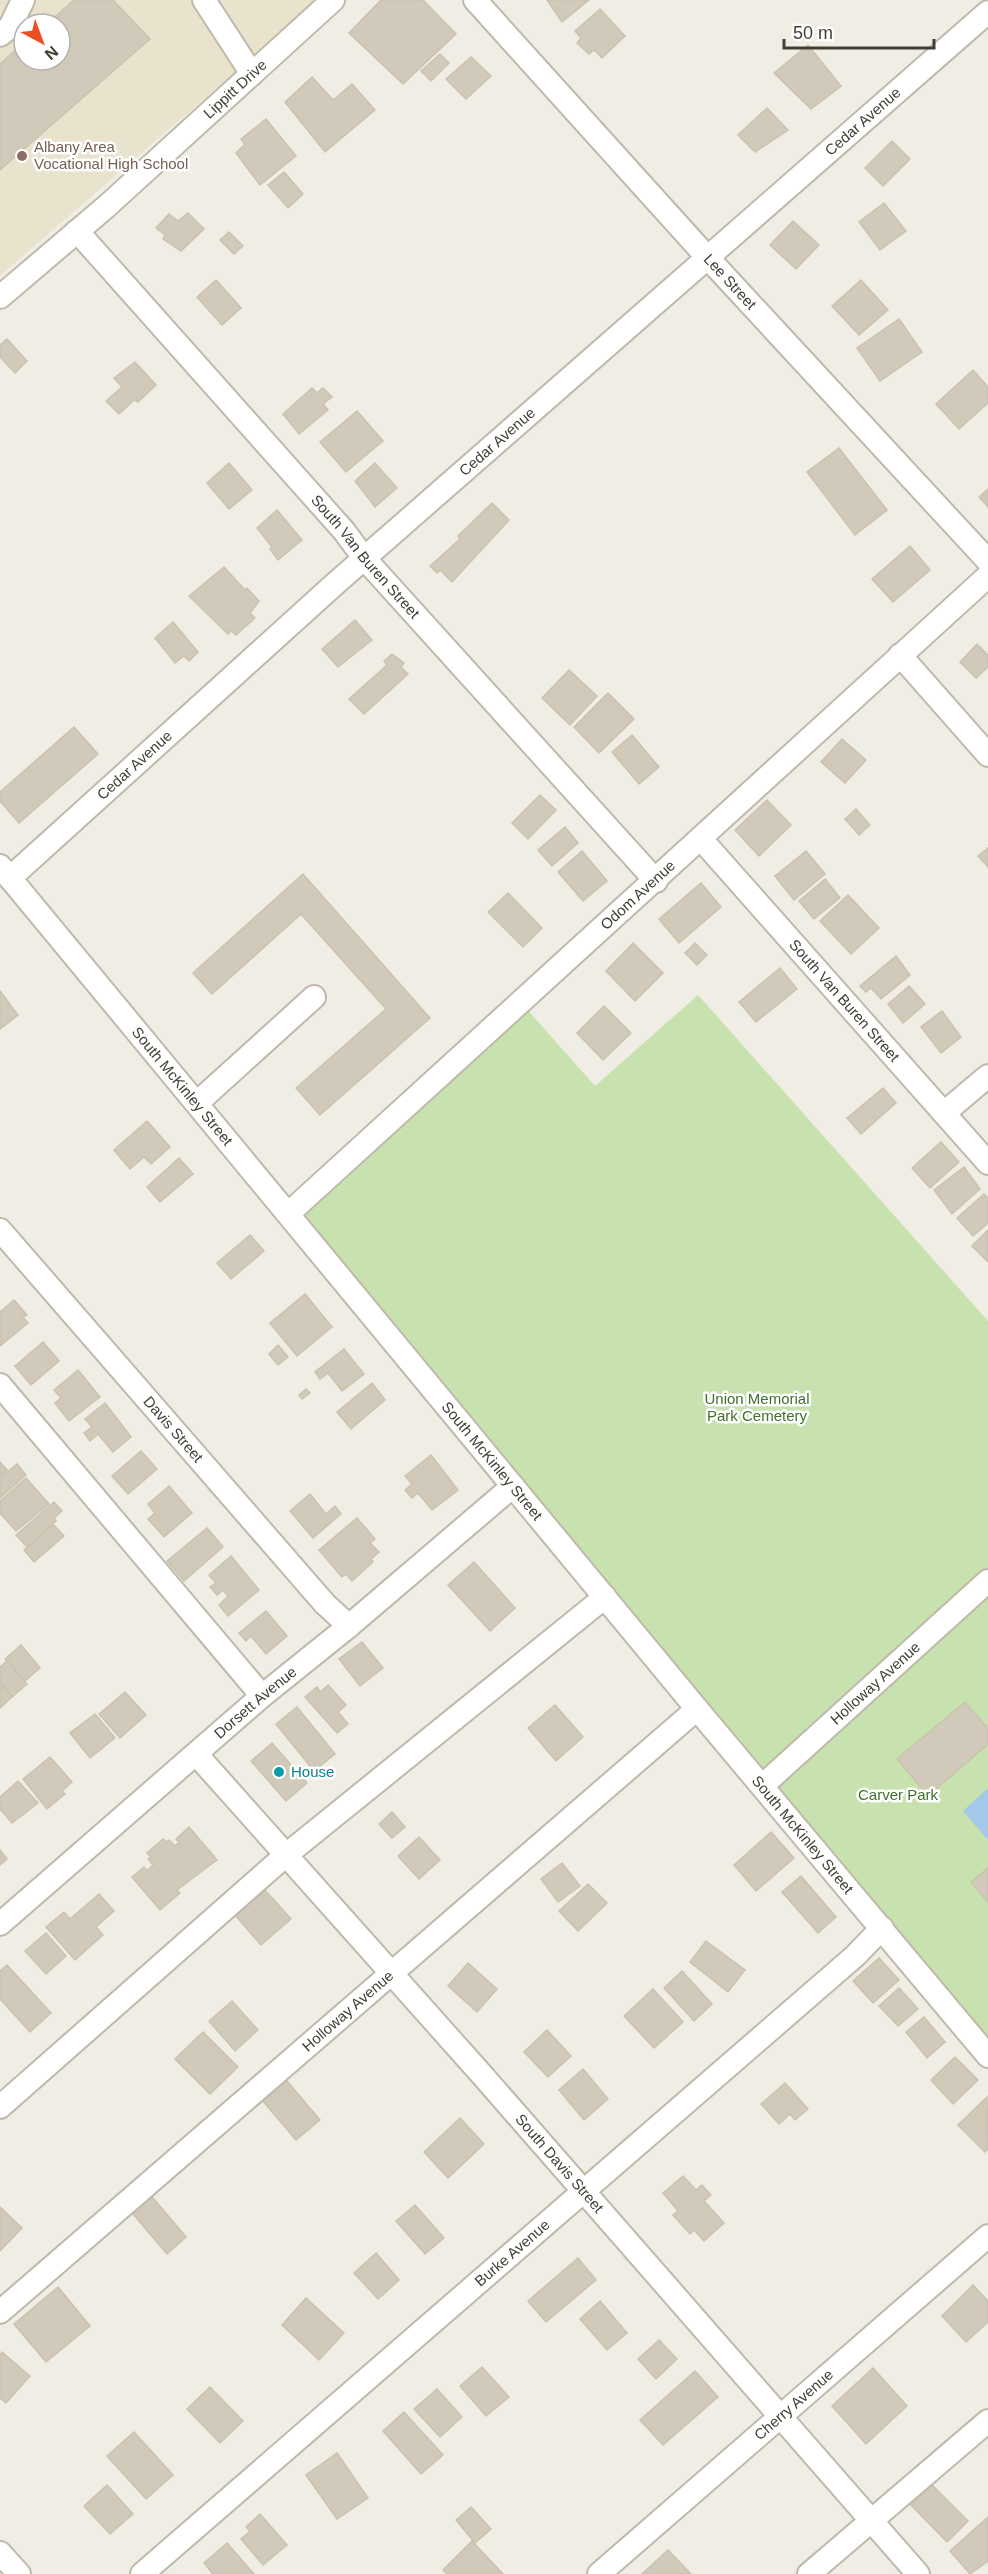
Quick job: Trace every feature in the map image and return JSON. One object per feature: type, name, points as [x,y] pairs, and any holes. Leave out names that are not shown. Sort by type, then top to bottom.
[{"type":"street","points":[[0,35],[10,27],[23,0]]},
{"type":"street","name":"Lippitt Drive","points":[[0,297],[77,231],[333,0]]},
{"type":"street","name":"Lee Street","points":[[475,0],[707,257],[988,561]]},
{"type":"street","points":[[209,8],[252,74]]},
{"type":"street","name":"Cedar Avenue","points":[[5,872],[988,12]]},
{"type":"street","name":"South Van Buren Street","points":[[77,231],[344,531],[364,558],[656,881]]},
{"type":"street","name":"Odom Avenue","points":[[289,1213],[656,881],[988,576]]},
{"type":"street","points":[[900,655],[988,754]]},
{"type":"street","name":"South Van Buren Street","points":[[701,839],[988,1163]]},
{"type":"street","name":"South McKinley Street","points":[[5,872],[697,1709],[988,2056]]},
{"type":"street","points":[[198,1103],[314,997]]},
{"type":"street","points":[[944,1113],[988,1076]]},
{"type":"street","name":"Davis Street","points":[[0,1230],[325,1604],[349,1626]]},
{"type":"street","points":[[0,1385],[262,1696]]},
{"type":"street","name":"Dorsett Avenue","points":[[0,1924],[197,1755],[262,1696],[349,1626],[513,1486]]},
{"type":"street","name":"Holloway Avenue","points":[[762,1786],[988,1581]]},
{"type":"street","points":[[0,2107],[286,1855],[605,1597]]},
{"type":"street","name":"Holloway Avenue","points":[[0,2312],[697,1709]]},
{"type":"street","name":"South Davis Street","points":[[197,1755],[393,1974],[918,2574]]},
{"type":"street","name":"Burke Avenue","points":[[142,2574],[855,1956],[882,1928]]},
{"type":"street","name":"Cherry Avenue","points":[[599,2574],[988,2236]]},
{"type":"street","points":[[809,2574],[988,2421]]},
{"type":"street","points":[[0,2553],[19,2574]]},
{"type":"shaded area","points":[[0,0],[318,0],[0,276]]},
{"type":"green space","name":"Union Memorial Park Cemetery","points":[[698,995],[988,1321],[988,1572],[761,1775],[297,1213],[525,1007],[595,1086]]},
{"type":"green space","name":"Carver Park","points":[[988,1592],[988,2046],[771,1787]]},
{"type":"water","points":[[988,1788],[988,1838],[987,1839],[963,1811]]},
{"type":"building","points":[[74,0],[113,0],[150,39],[0,170],[0,64],[12,54],[12,72],[72,72],[72,12],[60,12]]},
{"type":"building","points":[[381,0],[423,0],[456,34],[403,84],[349,33]]},
{"type":"building","points":[[547,0],[589,0],[562,22]]},
{"type":"building","points":[[600,9],[625,36],[602,58],[594,50],[589,54],[577,43],[581,38],[575,31]]},
{"type":"building","points":[[808,45],[841,86],[811,109],[774,73]]},
{"type":"building","points":[[440,54],[449,63],[431,81],[421,71]]},
{"type":"building","points":[[471,57],[491,76],[466,99],[446,79]]},
{"type":"building","points":[[312,77],[333,100],[352,84],[375,110],[325,152],[285,102]]},
{"type":"building","points":[[767,108],[788,130],[755,152],[738,135]]},
{"type":"building","points":[[266,119],[296,156],[260,185],[236,153],[245,144],[241,139]]},
{"type":"building","points":[[892,141],[910,159],[883,186],[865,168]]},
{"type":"building","points":[[284,172],[303,194],[288,208],[268,185]]},
{"type":"building","points":[[884,203],[906,231],[880,250],[859,222]]},
{"type":"building","points":[[188,213],[204,229],[181,251],[163,239],[165,235],[156,228],[169,214],[178,221]]},
{"type":"building","points":[[793,221],[819,245],[796,269],[770,245]]},
{"type":"building","points":[[229,232],[243,246],[234,254],[220,240]]},
{"type":"building","points":[[216,280],[241,308],[222,325],[197,297]]},
{"type":"building","points":[[861,280],[888,310],[859,335],[832,306]]},
{"type":"building","points":[[899,319],[922,352],[880,381],[857,348]]},
{"type":"building","points":[[7,339],[27,361],[15,373],[0,357],[0,345]]},
{"type":"building","points":[[135,362],[156,385],[138,402],[134,400],[119,414],[106,401],[122,387],[114,378]]},
{"type":"building","points":[[973,370],[988,387],[988,403],[959,429],[936,404]]},
{"type":"building","points":[[312,388],[317,393],[323,388],[332,397],[323,404],[328,410],[299,434],[283,414]]},
{"type":"building","points":[[357,411],[383,441],[346,472],[320,442]]},
{"type":"building","points":[[839,448],[887,510],[855,535],[807,472]]},
{"type":"building","points":[[229,463],[252,490],[229,509],[207,483]]},
{"type":"building","points":[[375,463],[397,488],[375,507],[355,481]]},
{"type":"building","points":[[988,489],[988,507],[979,497]]},
{"type":"building","points":[[492,503],[509,520],[452,582],[440,570],[437,573],[430,566],[460,539],[458,536]]},
{"type":"building","points":[[277,510],[302,540],[278,560],[270,549],[272,547],[257,528]]},
{"type":"building","points":[[910,546],[930,570],[893,602],[872,579]]},
{"type":"building","points":[[224,567],[245,590],[247,588],[259,601],[250,613],[255,618],[236,635],[231,631],[228,634],[189,596]]},
{"type":"building","points":[[355,620],[372,640],[338,667],[322,649]]},
{"type":"building","points":[[173,622],[198,652],[189,661],[184,656],[175,663],[155,638]]},
{"type":"building","points":[[977,644],[988,655],[988,667],[976,678],[960,662]]},
{"type":"building","points":[[392,654],[404,663],[401,667],[408,674],[364,714],[349,699],[387,665],[384,661]]},
{"type":"building","points":[[569,670],[597,696],[570,725],[542,698]]},
{"type":"building","points":[[608,693],[634,719],[599,753],[574,727]]},
{"type":"building","points":[[74,727],[98,754],[19,823],[0,801],[0,792]]},
{"type":"building","points":[[632,735],[659,767],[639,784],[612,752]]},
{"type":"building","points":[[842,739],[866,760],[845,783],[821,762]]},
{"type":"building","points":[[540,795],[556,810],[528,839],[512,823]]},
{"type":"building","points":[[767,800],[791,825],[759,856],[735,830]]},
{"type":"building","points":[[856,809],[870,825],[859,835],[845,819]]},
{"type":"building","points":[[565,827],[578,843],[552,866],[538,850]]},
{"type":"building","points":[[988,848],[988,867],[978,856]]},
{"type":"building","points":[[582,851],[607,881],[583,901],[558,872]]},
{"type":"building","points":[[806,851],[825,874],[794,900],[775,876]]},
{"type":"building","points":[[303,874],[430,1018],[320,1115],[296,1088],[386,1009],[301,914],[212,994],[193,973]]},
{"type":"building","points":[[825,879],[840,898],[814,919],[799,901]]},
{"type":"building","points":[[701,883],[721,907],[679,943],[659,919]]},
{"type":"building","points":[[508,893],[542,928],[523,947],[488,912]]},
{"type":"building","points":[[848,895],[879,928],[851,954],[820,921]]},
{"type":"building","points":[[633,943],[663,973],[635,1001],[606,971]]},
{"type":"building","points":[[695,943],[707,955],[697,965],[685,953]]},
{"type":"building","points":[[896,956],[910,975],[881,999],[871,988],[866,992],[860,986]]},
{"type":"building","points":[[780,968],[797,989],[756,1022],[739,1002]]},
{"type":"building","points":[[909,986],[925,1004],[903,1023],[888,1004]]},
{"type":"building","points":[[0,991],[18,1015],[0,1029]]},
{"type":"building","points":[[604,1006],[631,1033],[603,1060],[577,1033]]},
{"type":"building","points":[[942,1011],[961,1037],[941,1053],[921,1027]]},
{"type":"building","points":[[883,1088],[896,1103],[861,1134],[847,1118]]},
{"type":"building","points":[[147,1121],[170,1147],[151,1164],[144,1157],[130,1169],[114,1150]]},
{"type":"building","points":[[941,1142],[959,1162],[930,1188],[912,1168]]},
{"type":"building","points":[[179,1158],[193,1174],[160,1202],[147,1187]]},
{"type":"building","points":[[964,1167],[980,1189],[952,1214],[934,1190]]},
{"type":"building","points":[[984,1194],[988,1198],[988,1223],[973,1236],[957,1218]]},
{"type":"building","points":[[988,1230],[988,1262],[972,1246]]},
{"type":"building","points":[[250,1235],[264,1251],[231,1279],[217,1263]]},
{"type":"building","points":[[305,1294],[332,1327],[297,1356],[270,1323]]},
{"type":"building","points":[[14,1300],[27,1315],[23,1317],[28,1323],[0,1346],[0,1312]]},
{"type":"building","points":[[43,1342],[59,1361],[31,1385],[15,1366]]},
{"type":"building","points":[[278,1345],[288,1357],[278,1365],[269,1354]]},
{"type":"building","points":[[344,1349],[364,1374],[342,1391],[328,1373],[320,1379],[315,1372]]},
{"type":"building","points":[[78,1370],[100,1397],[69,1421],[55,1403],[61,1398],[54,1390]]},
{"type":"building","points":[[372,1383],[385,1400],[351,1429],[337,1412]]},
{"type":"building","points":[[306,1389],[310,1393],[302,1399],[299,1395]]},
{"type":"building","points":[[105,1403],[131,1437],[113,1452],[98,1434],[90,1441],[84,1433],[92,1427],[85,1419]]},
{"type":"building","points":[[141,1451],[157,1469],[128,1494],[112,1476]]},
{"type":"building","points":[[431,1455],[458,1490],[432,1510],[418,1493],[412,1498],[405,1490],[412,1484],[405,1476]]},
{"type":"building","points":[[0,1462],[7,1470],[0,1476]]},
{"type":"building","points":[[17,1464],[26,1475],[0,1498],[0,1478]]},
{"type":"building","points":[[26,1478],[49,1504],[16,1531],[0,1513],[0,1501]]},
{"type":"building","points":[[169,1486],[192,1513],[164,1537],[148,1519],[155,1513],[148,1504]]},
{"type":"building","points":[[310,1494],[326,1514],[335,1506],[341,1514],[313,1538],[290,1511]]},
{"type":"building","points":[[54,1502],[62,1511],[54,1518],[56,1521],[27,1547],[16,1535]]},
{"type":"building","points":[[357,1518],[375,1539],[370,1543],[379,1552],[371,1559],[373,1562],[352,1581],[346,1574],[342,1577],[319,1550]]},
{"type":"building","points":[[54,1525],[64,1536],[34,1562],[24,1550]]},
{"type":"building","points":[[207,1528],[223,1547],[184,1581],[167,1561]]},
{"type":"building","points":[[231,1556],[259,1590],[228,1616],[219,1605],[228,1596],[223,1590],[217,1595],[210,1587],[216,1583],[209,1575]]},
{"type":"building","points":[[474,1562],[515,1608],[490,1631],[448,1585]]},
{"type":"building","points":[[266,1611],[287,1636],[266,1654],[251,1636],[246,1641],[239,1633]]},
{"type":"building","points":[[362,1642],[383,1668],[360,1686],[339,1659]]},
{"type":"building","points":[[21,1645],[40,1668],[25,1681],[5,1659]]},
{"type":"building","points":[[7,1661],[27,1684],[12,1697],[0,1683],[0,1667]]},
{"type":"building","points":[[0,1683],[12,1697],[0,1708]]},
{"type":"building","points":[[328,1685],[346,1705],[338,1712],[348,1724],[337,1733],[305,1697],[317,1687],[320,1692]]},
{"type":"building","points":[[125,1692],[146,1715],[120,1738],[99,1714]]},
{"type":"building","points":[[965,1702],[988,1729],[988,1744],[928,1796],[897,1759]]},
{"type":"building","points":[[555,1705],[583,1737],[556,1761],[528,1728]]},
{"type":"building","points":[[297,1707],[335,1754],[314,1771],[276,1724]]},
{"type":"building","points":[[95,1714],[115,1738],[90,1758],[70,1733]]},
{"type":"building","name":"House","points":[[272,1743],[307,1783],[286,1801],[251,1761]]},
{"type":"building","points":[[50,1757],[72,1782],[62,1791],[65,1794],[47,1809],[23,1779]]},
{"type":"building","points":[[18,1781],[38,1803],[12,1823],[0,1809],[0,1797]]},
{"type":"building","points":[[392,1812],[405,1827],[392,1838],[379,1824]]},
{"type":"building","points":[[189,1827],[217,1860],[177,1890],[180,1893],[160,1910],[132,1877],[144,1867],[147,1871],[153,1865],[147,1853],[163,1839],[166,1842],[169,1840],[175,1846],[179,1842],[176,1839]]},
{"type":"building","points":[[771,1832],[794,1858],[756,1891],[734,1865]]},
{"type":"building","points":[[419,1837],[440,1860],[419,1879],[398,1856]]},
{"type":"building","points":[[0,1850],[7,1859],[0,1865]]},
{"type":"building","points":[[562,1863],[580,1886],[558,1902],[541,1879]]},
{"type":"building","points":[[988,1868],[988,1902],[971,1882]]},
{"type":"building","points":[[801,1876],[836,1917],[818,1933],[782,1892]]},
{"type":"building","points":[[588,1884],[607,1903],[578,1931],[559,1911]]},
{"type":"building","points":[[264,1889],[291,1919],[261,1945],[235,1915]]},
{"type":"building","points":[[99,1894],[114,1911],[96,1927],[103,1935],[75,1960],[46,1927],[64,1912],[70,1919]]},
{"type":"building","points":[[46,1933],[66,1956],[46,1974],[25,1951]]},
{"type":"building","points":[[706,1941],[745,1970],[728,1992],[690,1962]]},
{"type":"building","points":[[879,1958],[899,1980],[873,2003],[853,1981]]},
{"type":"building","points":[[468,1963],[497,1989],[477,2012],[448,1986]]},
{"type":"building","points":[[7,1965],[51,2013],[30,2032],[0,1999],[0,1971]]},
{"type":"building","points":[[682,1971],[712,2004],[694,2021],[664,1988]]},
{"type":"building","points":[[899,1988],[918,2009],[898,2026],[879,2006]]},
{"type":"building","points":[[653,1989],[683,2022],[654,2048],[624,2016]]},
{"type":"building","points":[[232,2001],[258,2030],[235,2051],[209,2021]]},
{"type":"building","points":[[924,2017],[945,2042],[927,2058],[906,2032]]},
{"type":"building","points":[[547,2030],[571,2056],[548,2077],[524,2052]]},
{"type":"building","points":[[203,2032],[238,2067],[210,2094],[175,2059]]},
{"type":"building","points":[[955,2057],[978,2080],[953,2104],[931,2080]]},
{"type":"building","points":[[583,2069],[608,2099],[584,2120],[559,2090]]},
{"type":"building","points":[[286,2080],[320,2120],[296,2140],[262,2100]]},
{"type":"building","points":[[785,2083],[808,2109],[795,2120],[790,2114],[779,2124],[761,2104]]},
{"type":"building","points":[[987,2097],[988,2149],[985,2152],[958,2125]]},
{"type":"building","points":[[460,2118],[484,2144],[448,2178],[424,2152]]},
{"type":"building","points":[[683,2176],[696,2190],[702,2185],[711,2195],[704,2201],[724,2223],[704,2241],[694,2230],[690,2234],[673,2215],[678,2211],[663,2193]]},
{"type":"building","points":[[148,2192],[186,2237],[167,2254],[128,2208]]},
{"type":"building","points":[[415,2205],[444,2238],[425,2254],[396,2221]]},
{"type":"building","points":[[0,2207],[22,2228],[0,2251]]},
{"type":"building","points":[[376,2253],[399,2280],[378,2299],[354,2273]]},
{"type":"building","points":[[578,2258],[596,2280],[546,2322],[528,2301]]},
{"type":"building","points":[[973,2285],[988,2301],[988,2322],[966,2342],[942,2316]]},
{"type":"building","points":[[58,2287],[90,2326],[46,2362],[14,2324]]},
{"type":"building","points":[[306,2298],[344,2333],[319,2360],[282,2325]]},
{"type":"building","points":[[600,2301],[627,2333],[607,2350],[580,2319]]},
{"type":"building","points":[[659,2340],[677,2359],[656,2379],[638,2359]]},
{"type":"building","points":[[2,2352],[30,2376],[6,2403],[0,2398],[0,2355]]},
{"type":"building","points":[[482,2367],[509,2397],[486,2416],[460,2386]]},
{"type":"building","points":[[873,2368],[907,2406],[866,2444],[832,2406]]},
{"type":"building","points":[[695,2371],[718,2397],[663,2445],[640,2420]]},
{"type":"building","points":[[210,2387],[243,2421],[220,2443],[187,2409]]},
{"type":"building","points":[[437,2389],[462,2417],[440,2437],[414,2409]]},
{"type":"building","points":[[404,2412],[443,2455],[421,2474],[383,2431]]},
{"type":"building","points":[[134,2432],[173,2475],[146,2499],[107,2456]]},
{"type":"building","points":[[337,2453],[368,2498],[337,2519],[306,2475]]},
{"type":"building","points":[[931,2484],[968,2521],[947,2542],[910,2504]]},
{"type":"building","points":[[107,2485],[133,2514],[110,2534],[84,2506]]},
{"type":"building","points":[[471,2507],[491,2529],[475,2543],[456,2520]]},
{"type":"building","points":[[260,2514],[287,2545],[263,2565],[241,2539],[250,2531],[246,2527]]},
{"type":"building","points":[[988,2517],[988,2561],[970,2574],[950,2551]]},
{"type":"building","points":[[472,2541],[503,2574],[447,2574],[443,2570]]},
{"type":"building","points":[[227,2543],[254,2574],[213,2574],[204,2563]]},
{"type":"building","points":[[668,2550],[691,2574],[642,2574]]},
{"type":"place","name":"Albany Area Vocational High School","points":[[22,156]]},
{"type":"place","name":"House","points":[[279,1772]]}]
